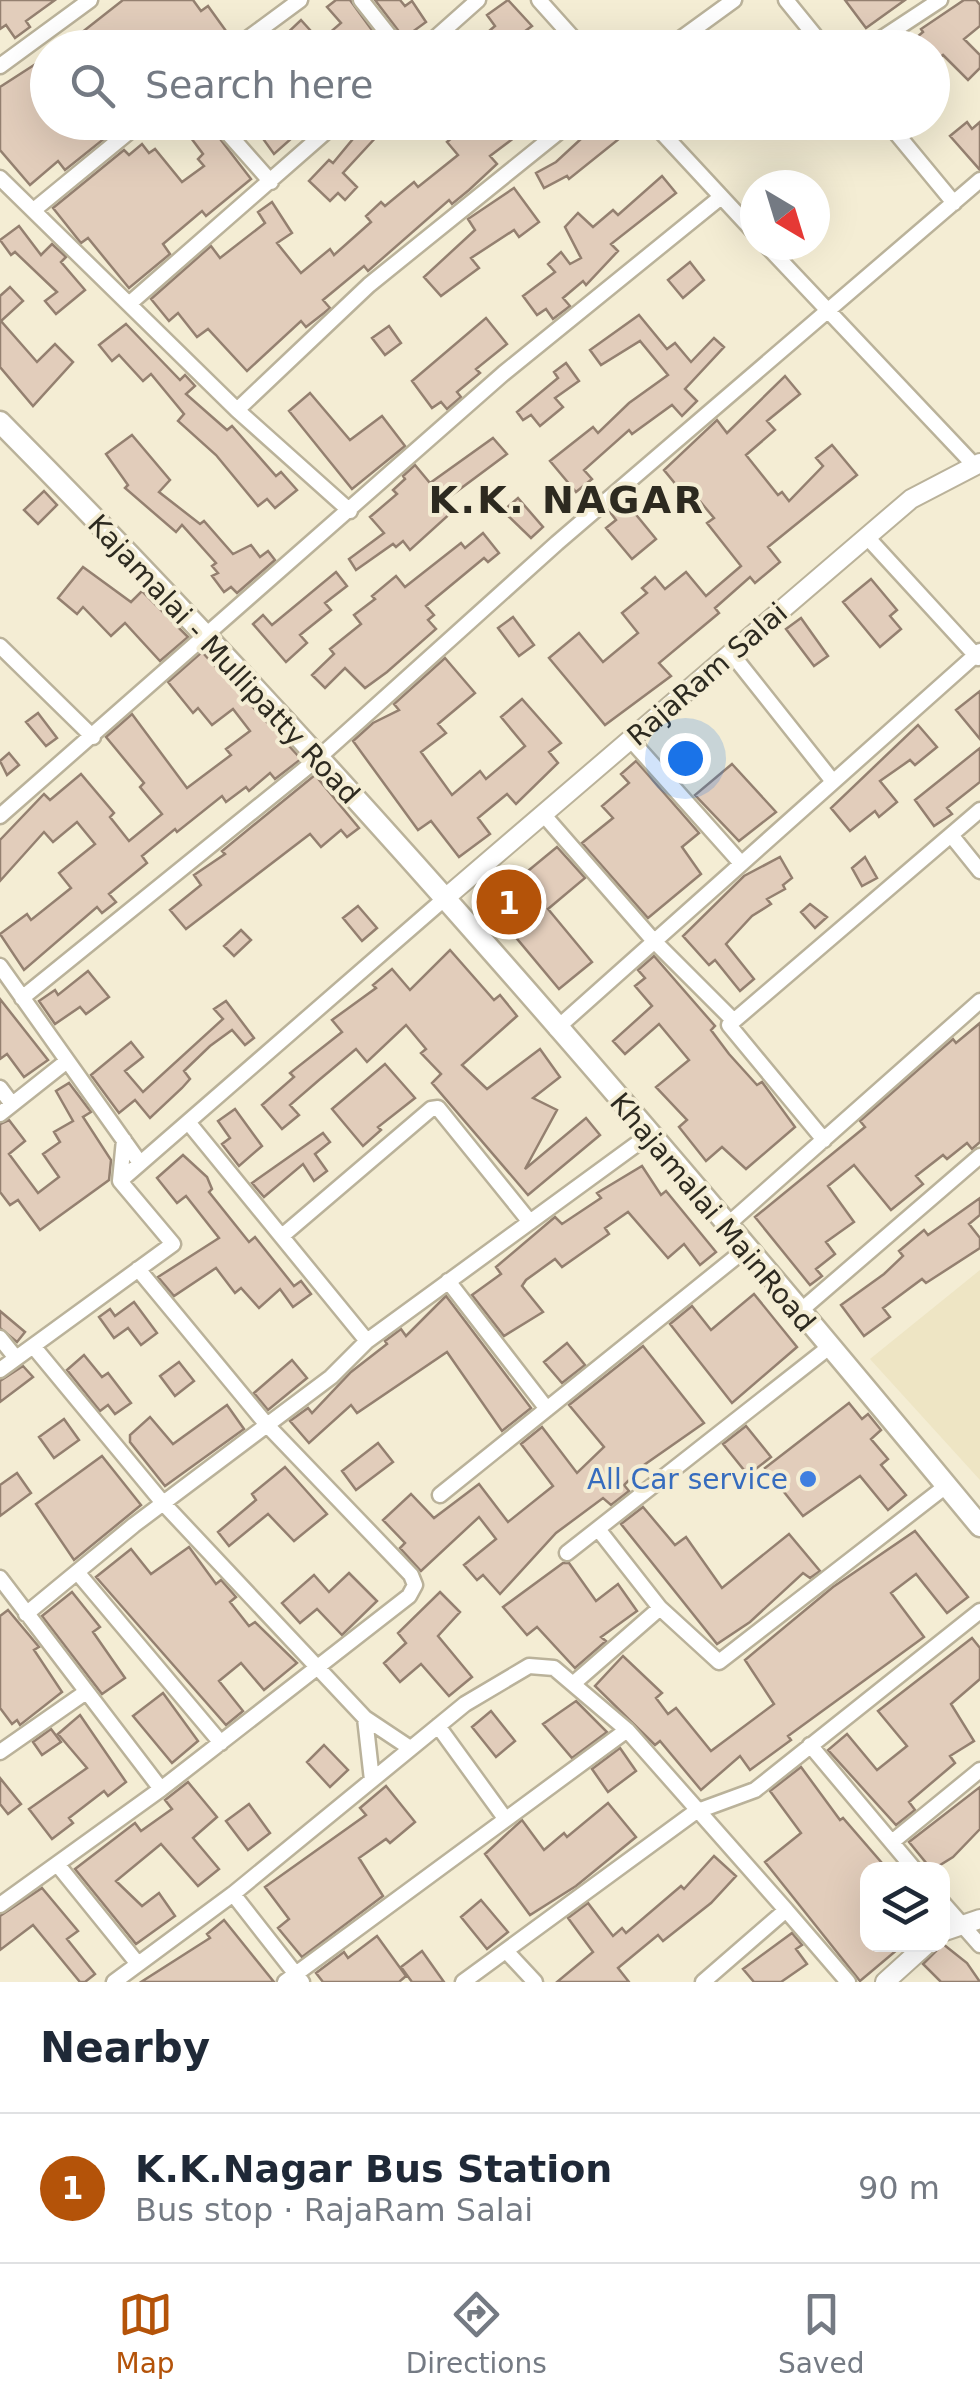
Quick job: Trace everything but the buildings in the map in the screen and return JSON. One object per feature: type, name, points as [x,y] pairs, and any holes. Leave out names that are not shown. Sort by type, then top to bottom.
[{"type":"main road","name":"Kajamalai - Mullipatty Road","points":[[0,422],[207,634],[443,900]]},
{"type":"main road","name":"Khajamalai MainRoad","points":[[443,900],[747,1248],[980,1526]]},
{"type":"street","points":[[49,30],[90,0]]},
{"type":"street","points":[[259,30],[300,0]]},
{"type":"street","points":[[361,0],[385,30]]},
{"type":"street","points":[[444,30],[478,0]]},
{"type":"street","points":[[538,0],[566,30]]},
{"type":"street","points":[[693,30],[734,0]]},
{"type":"street","points":[[786,0],[811,30]]},
{"type":"street","points":[[894,30],[940,0]]},
{"type":"street","points":[[0,66],[30,44]]},
{"type":"street","points":[[35,209],[118,140]]},
{"type":"street","points":[[234,140],[270,182]]},
{"type":"street","points":[[129,304],[317,140]]},
{"type":"street","points":[[236,410],[370,285],[548,140]]},
{"type":"street","points":[[668,140],[740,218]]},
{"type":"street","points":[[903,140],[954,203]]},
{"type":"street","points":[[0,178],[236,410],[350,511]]},
{"type":"street","points":[[22,998],[316,760],[557,544],[980,180]]},
{"type":"street","points":[[0,816],[504,373],[720,197]]},
{"type":"street","points":[[780,260],[977,464]]},
{"type":"street","name":"RajaRam Salai","points":[[443,900],[912,498],[977,464]]},
{"type":"street","points":[[556,1030],[831,779],[978,654],[866,537]]},
{"type":"street","points":[[0,646],[92,737]]},
{"type":"street","points":[[731,653],[831,779]]},
{"type":"street","points":[[630,739],[739,862]]},
{"type":"street","points":[[824,1140],[730,1025],[980,810]]},
{"type":"street","points":[[543,814],[653,940],[734,1021]]},
{"type":"street","points":[[951,836],[980,871]]},
{"type":"street","points":[[120,1181],[443,900]]},
{"type":"street","points":[[0,966],[140,1164]]},
{"type":"street","points":[[726,1226],[980,1001]]},
{"type":"street","points":[[0,1088],[6,1109],[67,1062]]},
{"type":"street","points":[[282,1236],[430,1109],[444,1113],[524,1221]]},
{"type":"street","points":[[188,1122],[366,1341]]},
{"type":"street","points":[[26,1614],[163,1503],[331,1376],[366,1341],[524,1221],[649,1135]]},
{"type":"street","points":[[0,1370],[173,1244],[120,1181],[124,1140]]},
{"type":"street","points":[[799,1312],[980,1156]]},
{"type":"street","points":[[440,1496],[747,1248]]},
{"type":"street","points":[[0,1906],[319,1669],[409,1596],[414,1585],[411,1575],[267,1425],[138,1269]]},
{"type":"street","points":[[448,1281],[546,1410]]},
{"type":"street","points":[[0,1338],[16,1358]]},
{"type":"street","points":[[33,1346],[163,1503],[365,1718],[410,1748]]},
{"type":"street","points":[[567,1553],[828,1348]]},
{"type":"street","points":[[598,1529],[660,1608],[712,1660],[726,1660],[946,1486]]},
{"type":"street","points":[[77,1572],[221,1743]]},
{"type":"street","points":[[0,1578],[5,1597],[26,1614],[161,1789]]},
{"type":"street","points":[[574,1683],[660,1608]]},
{"type":"street","points":[[464,1982],[696,1812],[755,1790],[980,1611]]},
{"type":"street","points":[[114,1982],[233,1894],[438,1726],[529,1666],[554,1668],[626,1730],[848,1982]]},
{"type":"street","points":[[0,1752],[86,1692]]},
{"type":"street","points":[[365,1718],[372,1780]]},
{"type":"street","points":[[438,1726],[504,1818]]},
{"type":"street","points":[[233,1894],[294,1979],[626,1730]]},
{"type":"street","points":[[810,1745],[909,1862]]},
{"type":"street","points":[[892,1842],[980,1770]]},
{"type":"street","points":[[57,1864],[138,1964]]},
{"type":"street","points":[[703,1982],[786,1910]]},
{"type":"street","points":[[950,1911],[980,1944]]},
{"type":"street","points":[[950,1929],[980,1918]]},
{"type":"street","points":[[507,1952],[527,1979]]},
{"type":"street","points":[[885,1982],[918,1952]]},
{"type":"shaded area","points":[[980,1270],[980,1480],[870,1359]]},
{"type":"place","name":"K.K.Nagar Bus Station","points":[[509,902]]},
{"type":"place","name":"All Car service","points":[[808,1479]]},
{"type":"district","name":"K.K. NAGAR","points":[[567,500]]}]
